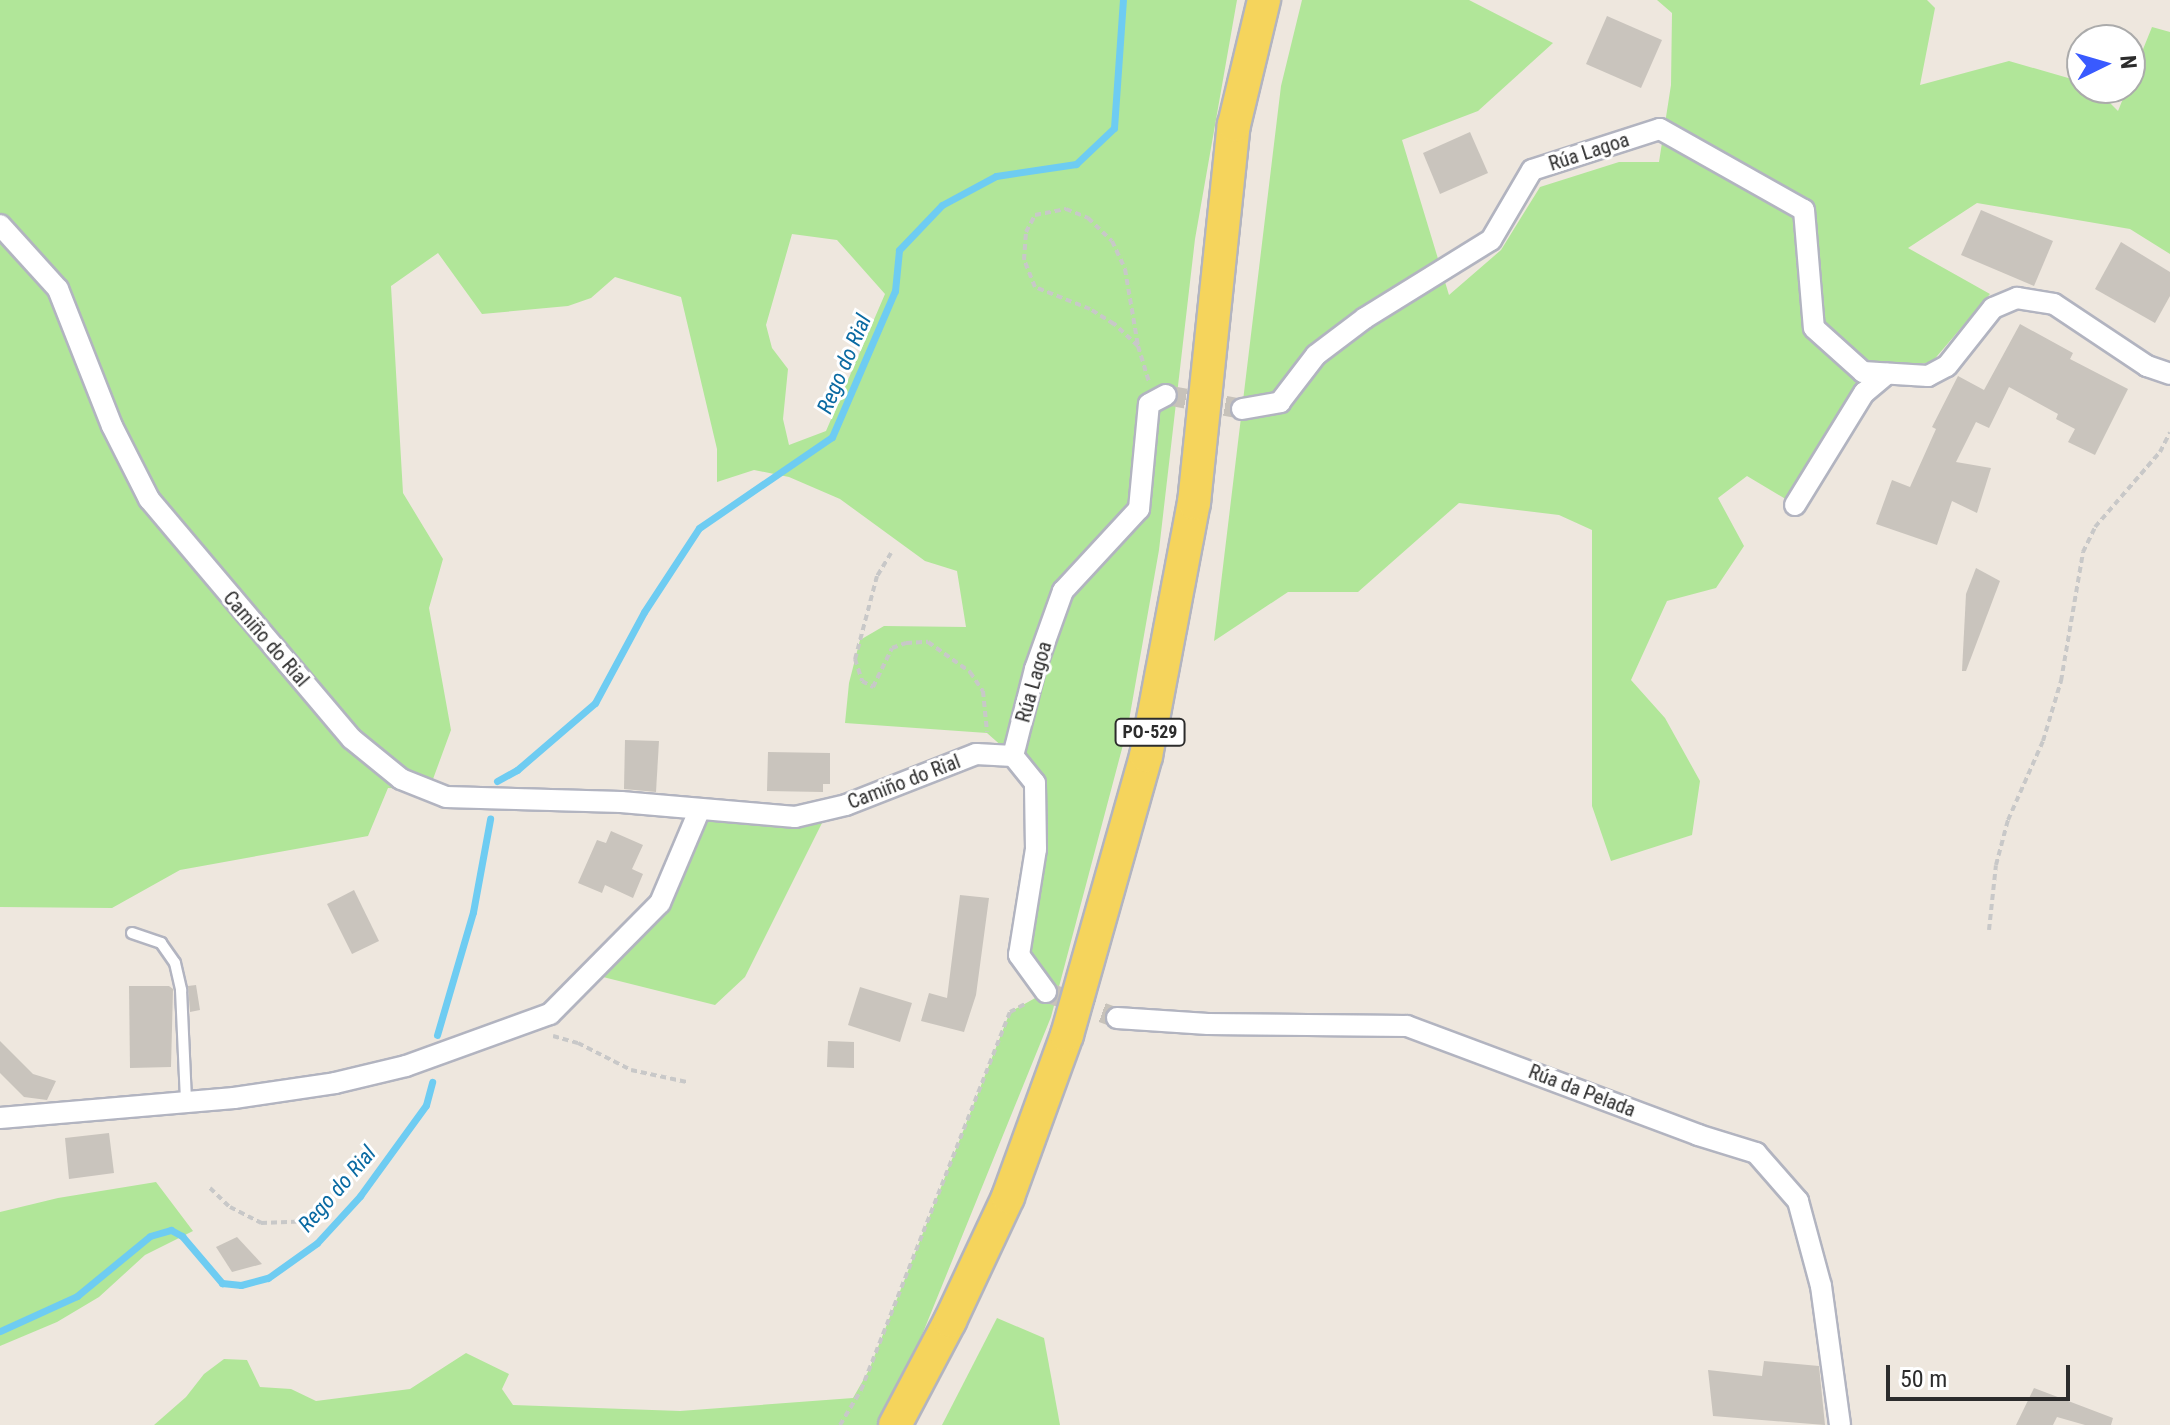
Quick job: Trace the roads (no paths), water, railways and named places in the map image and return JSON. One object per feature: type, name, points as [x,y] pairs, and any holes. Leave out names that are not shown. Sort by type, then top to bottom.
[{"type":"main road","name":"PO-529","points":[[895,1425],[1008,1197],[1067,1035],[1146,756],[1194,503],[1234,125],[1264,0]]},
{"type":"street","name":"Rúa Lagoa","points":[[1242,409],[1280,402],[1316,355],[1365,318],[1491,240],[1532,170],[1660,129],[1804,210],[1814,328],[1863,372],[1928,376],[1947,366],[1993,308],[2017,298],[2054,304],[2147,366],[2170,374]]},
{"type":"street","name":"Camiño do Rial","points":[[0,225],[58,289],[112,426],[149,499],[352,739],[401,779],[446,797],[621,802],[795,817],[846,805],[976,754],[1013,756]]},
{"type":"street","points":[[1795,505],[1864,393],[1887,374]]},
{"type":"street","name":"Rúa Lagoa","points":[[1013,756],[1035,669],[1063,591],[1139,509],[1158,400]]},
{"type":"street","points":[[1013,756],[1035,783],[1036,849],[1019,955],[1046,992]]},
{"type":"street","points":[[0,1118],[186,1102],[335,1083],[406,1066],[550,1014],[660,903],[699,811]]},
{"type":"street","name":"Rúa da Pelada","points":[[1117,1018],[1208,1024],[1407,1026],[1698,1135],[1756,1153],[1798,1201],[1821,1286],[1840,1425]]},
{"type":"lane","points":[[132,933],[161,943],[175,963],[181,990],[186,1102]]},
{"type":"waterway","name":"Rego do Rial","points":[[497,781],[517,770],[595,703],[644,612],[699,528],[832,437],[895,291],[899,250],[942,205],[996,176],[1076,164],[1114,128],[1123,0]]},
{"type":"waterway","name":"Rego do Rial","points":[[437,1035],[473,912],[490,819]]},
{"type":"waterway","name":"Rego do Rial","points":[[0,1331],[77,1296],[150,1236],[171,1230],[182,1236],[222,1283],[241,1285],[268,1278],[317,1243],[360,1196],[426,1105],[432,1082]]},
{"type":"tunnel","points":[[1166,395],[1242,409]]},
{"type":"tunnel","points":[[1046,992],[1117,1018]]}]
